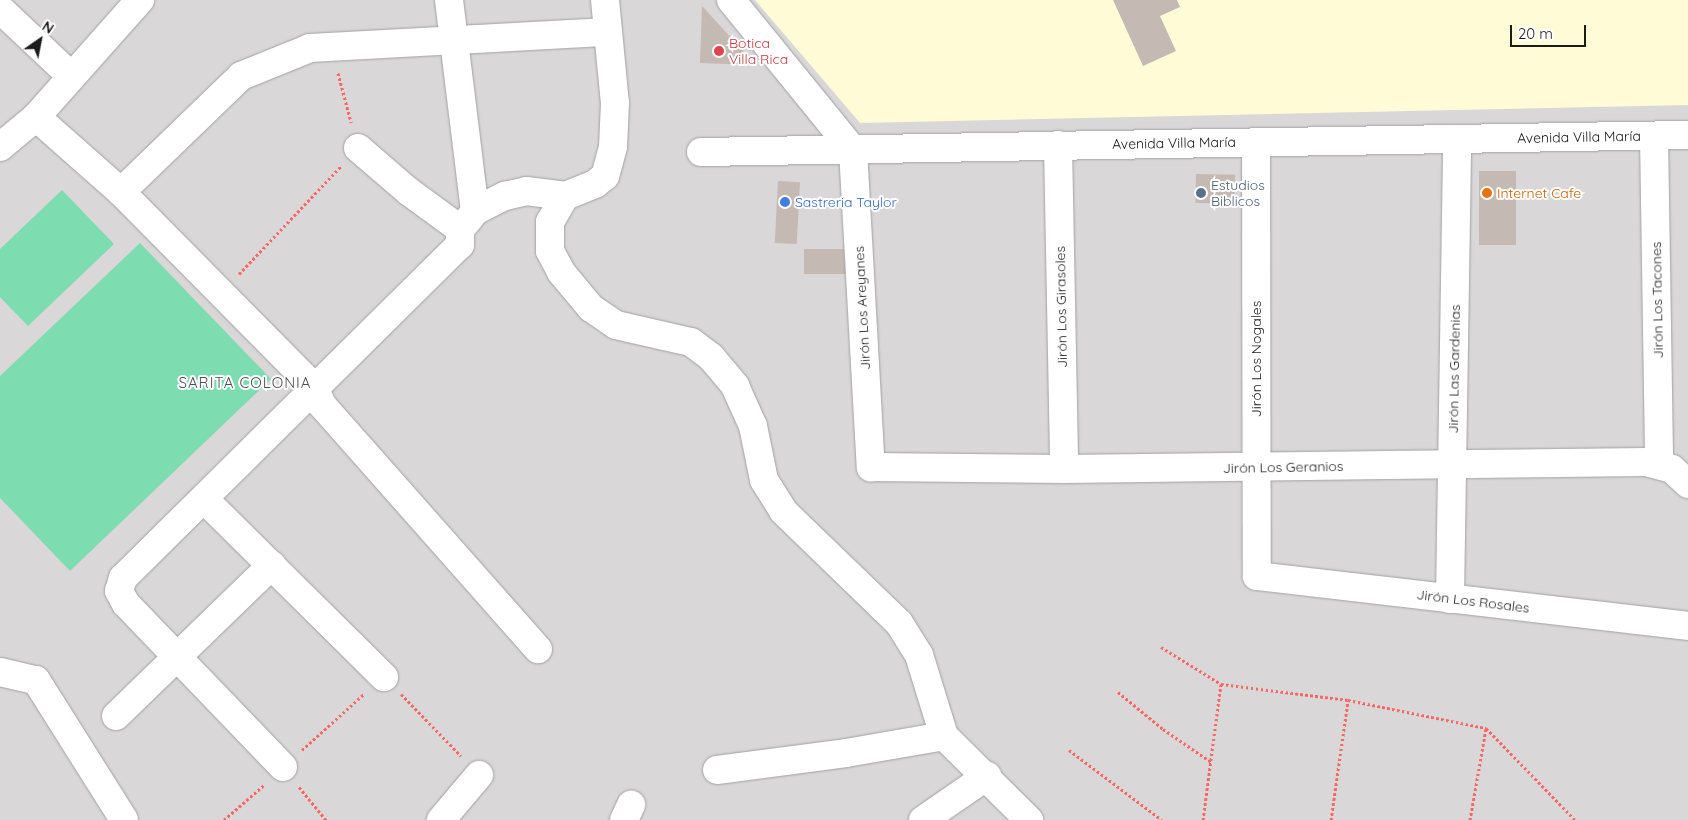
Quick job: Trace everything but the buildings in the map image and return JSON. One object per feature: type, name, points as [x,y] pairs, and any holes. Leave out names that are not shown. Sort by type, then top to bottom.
[{"type":"street","points":[[0,147],[36,117],[70,76],[140,0]]},
{"type":"street","points":[[283,767],[180,656],[126,604],[119,591],[123,578],[204,500],[314,387],[460,245],[468,220],[449,0]]},
{"type":"street","points":[[468,220],[505,196],[526,191],[565,196],[596,184],[605,176],[609,162],[616,103],[605,0]]},
{"type":"street","points":[[731,0],[853,150]]},
{"type":"street","points":[[0,9],[70,76]]},
{"type":"street","points":[[122,192],[241,76],[310,48],[608,32]]},
{"type":"street","points":[[36,117],[122,192],[314,387],[322,405],[538,649]]},
{"type":"street","name":"Avenida Villa María","points":[[701,152],[1688,135]]},
{"type":"street","name":"Jirón Los Tacones","points":[[1654,136],[1659,464]]},
{"type":"street","name":"Jirón Las Gardenias","points":[[1450,599],[1454,464],[1457,139]]},
{"type":"street","name":"Jirón Los Nogales","points":[[1256,142],[1257,576]]},
{"type":"street","name":"Jirón Los Girasoles","points":[[1058,146],[1064,469]]},
{"type":"street","points":[[358,148],[408,192],[468,220]]},
{"type":"street","name":"Jirón Los Areyanes","points":[[853,150],[871,467]]},
{"type":"street","points":[[565,196],[550,222],[550,251],[561,272],[591,308],[616,325],[691,342],[711,357],[729,379],[753,426],[764,480],[782,511],[899,623],[918,655],[944,736],[987,776],[1029,820]]},
{"type":"street","name":"Jirón Los Geranios","points":[[871,467],[1064,469],[1454,464],[1659,464]]},
{"type":"street","points":[[1659,464],[1672,469],[1688,484]]},
{"type":"street","points":[[204,500],[384,677]]},
{"type":"street","points":[[116,716],[272,565]]},
{"type":"street","name":"Jirón Los Rosales","points":[[1257,576],[1688,626]]},
{"type":"street","points":[[0,672],[36,680],[124,820]]},
{"type":"street","points":[[717,770],[944,736]]},
{"type":"street","points":[[441,820],[479,774]]},
{"type":"street","points":[[923,820],[987,776]]},
{"type":"path","points":[[221,293],[358,148],[331,47]]},
{"type":"path","points":[[1161,647],[1221,684],[1348,700],[1486,728],[1575,820]]},
{"type":"path","points":[[384,677],[479,774]]},
{"type":"path","points":[[1203,820],[1221,684]]},
{"type":"path","points":[[1118,692],[1163,729],[1211,762]]},
{"type":"path","points":[[1331,820],[1348,700]]},
{"type":"path","points":[[1470,820],[1486,728]]},
{"type":"path","points":[[1069,750],[1162,820]]},
{"type":"path","points":[[283,767],[326,820]]},
{"type":"shaded area","points":[[0,0],[1688,0],[1688,820],[0,820]]},
{"type":"shaded area","points":[[755,0],[1688,0],[1688,105],[860,123]]},
{"type":"green space","points":[[62,190],[114,244],[28,326],[0,297],[0,249]]},
{"type":"green space","points":[[140,243],[271,379],[70,571],[0,498],[0,376]]},
{"type":"place","name":"Botica Villa Rica","points":[[719,51]]},
{"type":"place","name":"Estudios Biblicos","points":[[1201,193]]},
{"type":"place","name":"Internet Cafe","points":[[1487,193]]},
{"type":"place","name":"Sastreria Taylor","points":[[785,202]]},
{"type":"district","name":"SARITA COLONIA","points":[[245,383]]}]
